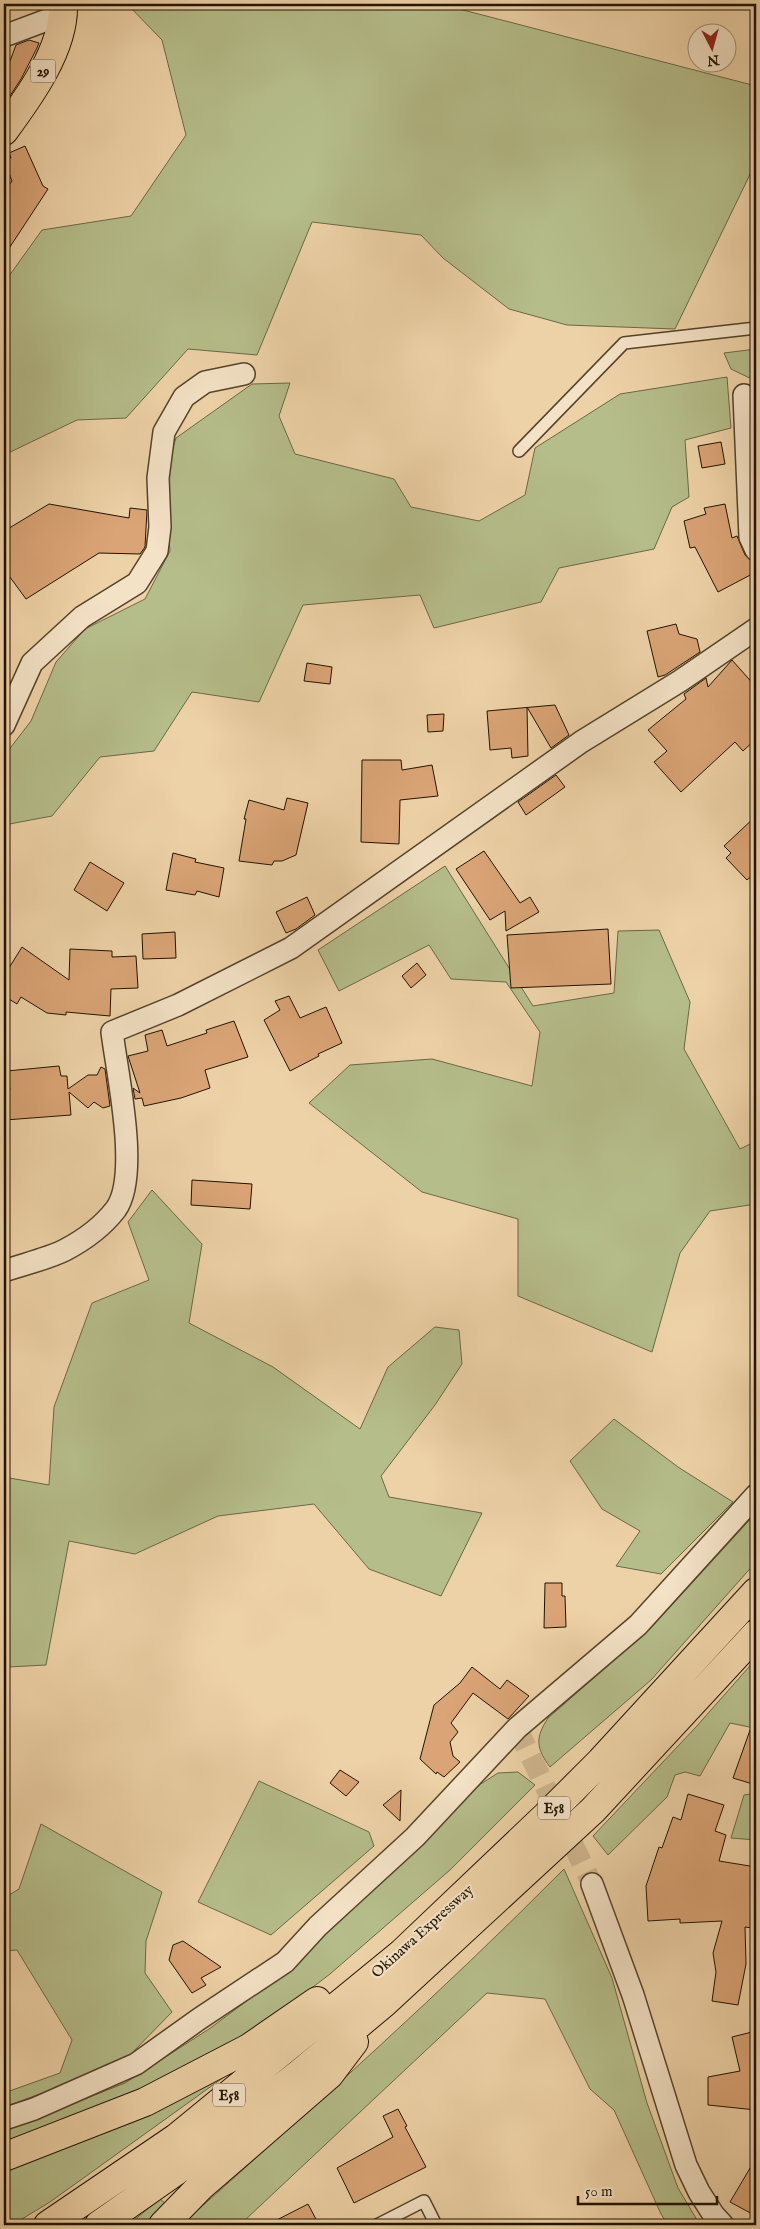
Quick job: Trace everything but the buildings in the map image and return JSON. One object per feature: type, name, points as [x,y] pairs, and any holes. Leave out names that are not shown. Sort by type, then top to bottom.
[{"type":"main road","name":"29","points":[[4,131],[46,67],[56,40],[63,9]]},
{"type":"main road","name":"Okinawa Expressway","points":[[48,2225],[176,2138],[402,1953],[546,1816],[608,1754],[756,1592]]},
{"type":"main road","name":"Okinawa Expressway","points":[[99,2225],[176,2171],[384,2003],[593,1810],[756,1634]]},
{"type":"main road","points":[[4,2157],[145,2102],[249,2048],[343,1981],[402,1953]]},
{"type":"main road","points":[[163,2225],[200,2186],[329,2075],[384,2003]]},
{"type":"street","points":[[4,36],[63,9]]},
{"type":"street","points":[[4,725],[32,664],[82,617],[137,583],[157,551],[160,527],[158,478],[164,432],[184,397],[204,382],[244,374]]},
{"type":"street","points":[[744,395],[750,537],[756,550]]},
{"type":"street","points":[[4,1271],[64,1250],[98,1228],[117,1208],[125,1184],[126,1133],[112,1032],[178,1005],[291,948],[581,742],[680,681],[756,629]]},
{"type":"street","points":[[4,2119],[136,2064],[198,2019],[285,1962],[318,1926],[415,1837],[517,1728],[638,1625],[756,1495]]},
{"type":"street","points":[[592,1884],[633,1994],[686,2165],[708,2206],[723,2225]]},
{"type":"lane","points":[[519,451],[624,343],[756,328]]},
{"type":"lane","points":[[377,2225],[424,2201],[436,2225]]},
{"type":"green space","points":[[127,4],[440,4],[688,68],[688,72],[702,72],[756,86],[756,162],[675,329],[567,325],[509,309],[443,258],[421,235],[312,222],[257,355],[188,349],[126,418],[77,420],[4,455],[4,283],[42,230],[131,216],[186,135],[162,40]]},
{"type":"green space","points":[[756,349],[756,381],[731,369],[724,353]]},
{"type":"green space","points":[[727,377],[731,428],[685,440],[689,497],[672,507],[654,549],[559,568],[541,602],[434,628],[420,595],[303,605],[259,702],[192,692],[154,751],[100,757],[52,816],[4,825],[4,756],[31,721],[56,662],[85,629],[145,599],[170,551],[164,476],[176,438],[252,384],[290,383],[279,416],[295,454],[394,479],[411,507],[479,521],[525,495],[535,448],[620,394]]},
{"type":"green space","points":[[445,866],[533,1006],[614,993],[618,931],[659,930],[690,1002],[684,1049],[740,1149],[756,1141],[756,1204],[710,1211],[680,1253],[652,1352],[518,1296],[518,1219],[422,1192],[309,1103],[350,1065],[432,1059],[532,1086],[540,1032],[506,982],[451,979],[429,945],[339,991],[318,950]]},
{"type":"green space","points":[[152,1190],[202,1244],[189,1323],[273,1367],[360,1429],[388,1367],[435,1327],[459,1330],[462,1364],[435,1405],[381,1476],[389,1497],[482,1513],[441,1596],[369,1569],[314,1504],[218,1516],[135,1554],[69,1541],[46,1665],[8,1667],[4,1676],[4,1477],[49,1485],[54,1407],[92,1303],[149,1280],[128,1222]]},
{"type":"green space","points":[[614,1419],[678,1467],[733,1502],[661,1574],[616,1566],[640,1531],[602,1509],[570,1461]]},
{"type":"green space","points":[[756,1513],[756,1562],[651,1680],[550,1767],[542,1754],[539,1743],[541,1731],[548,1718],[650,1629]]},
{"type":"green space","points":[[756,1659],[756,1723],[754,1728],[730,1723],[700,1776],[685,1772],[675,1775],[667,1797],[608,1855],[593,1836],[696,1727]]},
{"type":"green space","points":[[518,1772],[535,1785],[450,1870],[330,1974],[271,2019],[231,2044],[131,2096],[4,2146],[4,2131],[125,2083],[209,2029],[283,1974],[476,1787],[498,1773]]},
{"type":"green space","points":[[259,1781],[369,1832],[374,1846],[271,1935],[198,1902]]},
{"type":"green space","points":[[756,1793],[756,1840],[731,1838],[744,1795]]},
{"type":"green space","points":[[41,1824],[162,1892],[146,1941],[145,1973],[172,2012],[128,2057],[70,2083],[4,2107],[4,2093],[60,2073],[72,2040],[17,1950],[4,1951],[4,1898],[19,1889]]},
{"type":"green space","points":[[564,1869],[612,1978],[647,2103],[678,2188],[700,2225],[668,2225],[661,2214],[614,2110],[590,2089],[545,1999],[487,1993],[245,2220],[237,2225],[181,2225],[423,2006]]},
{"type":"green space","points":[[238,2067],[50,2202],[12,2225],[4,2225],[4,2172]]},
{"type":"green space","points":[[160,2199],[166,2204],[147,2225],[128,2225]]},
{"type":"tunnel","points":[[517,1728],[592,1884]]}]
